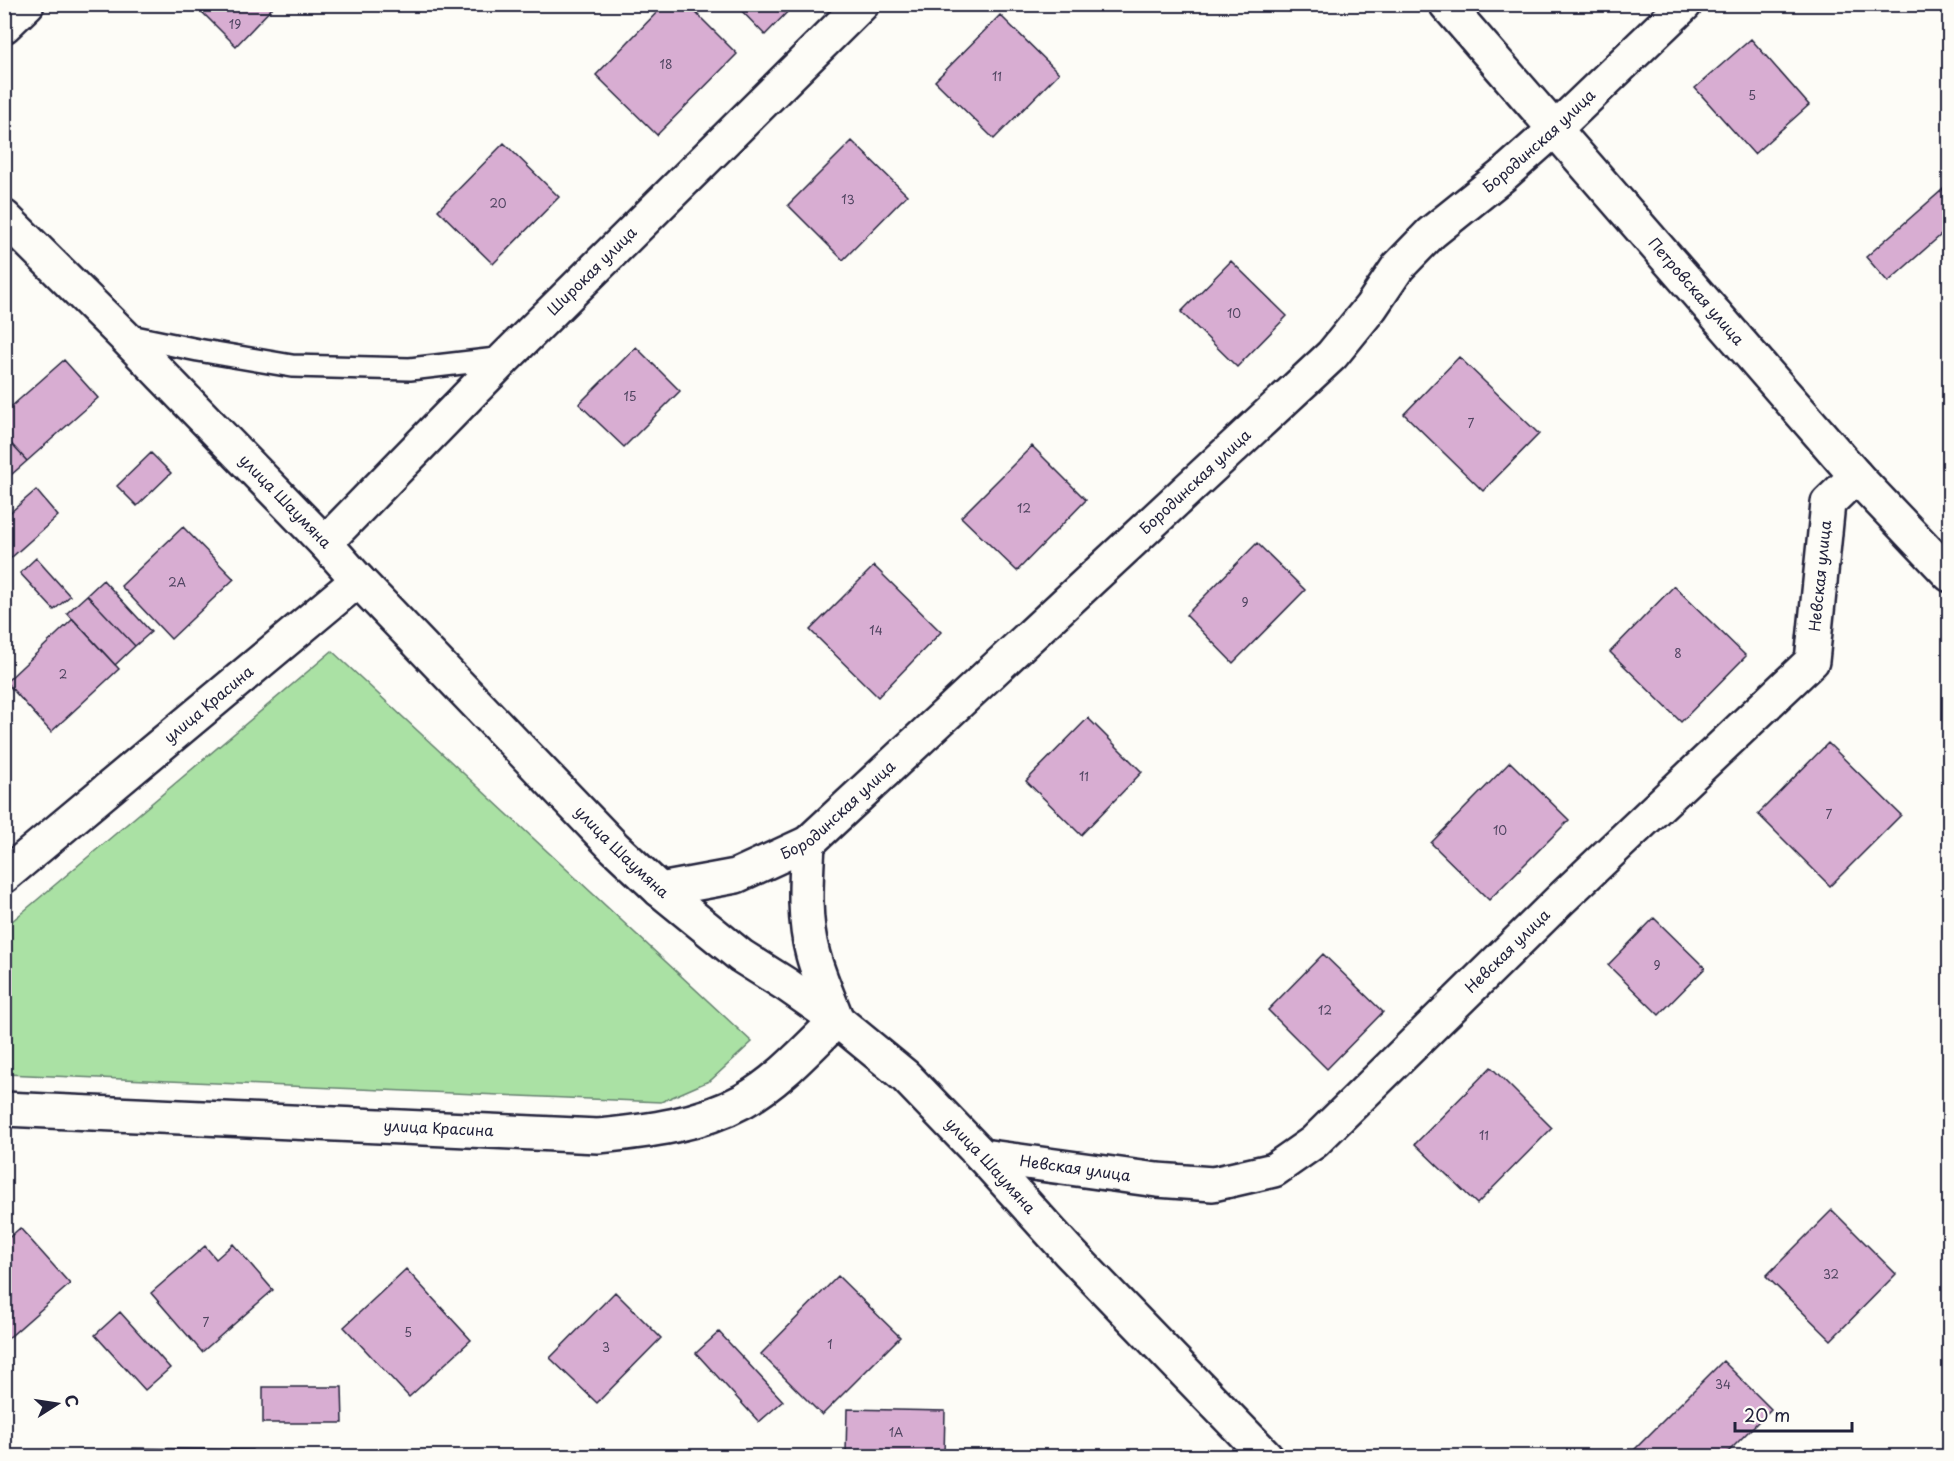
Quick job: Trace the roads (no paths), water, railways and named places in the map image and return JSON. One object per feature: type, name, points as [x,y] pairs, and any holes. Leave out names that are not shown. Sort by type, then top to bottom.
[{"type":"street","points":[[4,26],[27,4]]},
{"type":"street","name":"Широкая улица","points":[[325,543],[505,358],[862,4]]},
{"type":"street","name":"Петровская улица","points":[[1446,4],[1856,476],[1943,555]]},
{"type":"street","name":"Бородинская улица","points":[[660,890],[736,876],[808,843],[1332,355],[1371,307],[1398,267],[1431,233],[1502,176],[1555,129],[1685,4]]},
{"type":"street","name":"улица Шаумяна","points":[[4,217],[123,335],[325,543],[614,847],[660,890],[741,956],[837,1020],[905,1076],[982,1156],[1068,1251],[1266,1456]]},
{"type":"street","name":"Невская улица","points":[[982,1156],[1157,1180],[1213,1184],[1274,1170],[1314,1142],[1560,900],[1812,661],[1828,503],[1856,476]]},
{"type":"street","name":"улица Красина","points":[[4,876],[358,580]]},
{"type":"street","points":[[808,843],[807,924],[813,955],[837,1020]]},
{"type":"street","name":"улица Красина","points":[[4,1110],[598,1136],[654,1130],[706,1117],[744,1100],[775,1079],[837,1020]]},
{"type":"lane","points":[[123,335],[292,366],[410,369],[505,358]]}]
